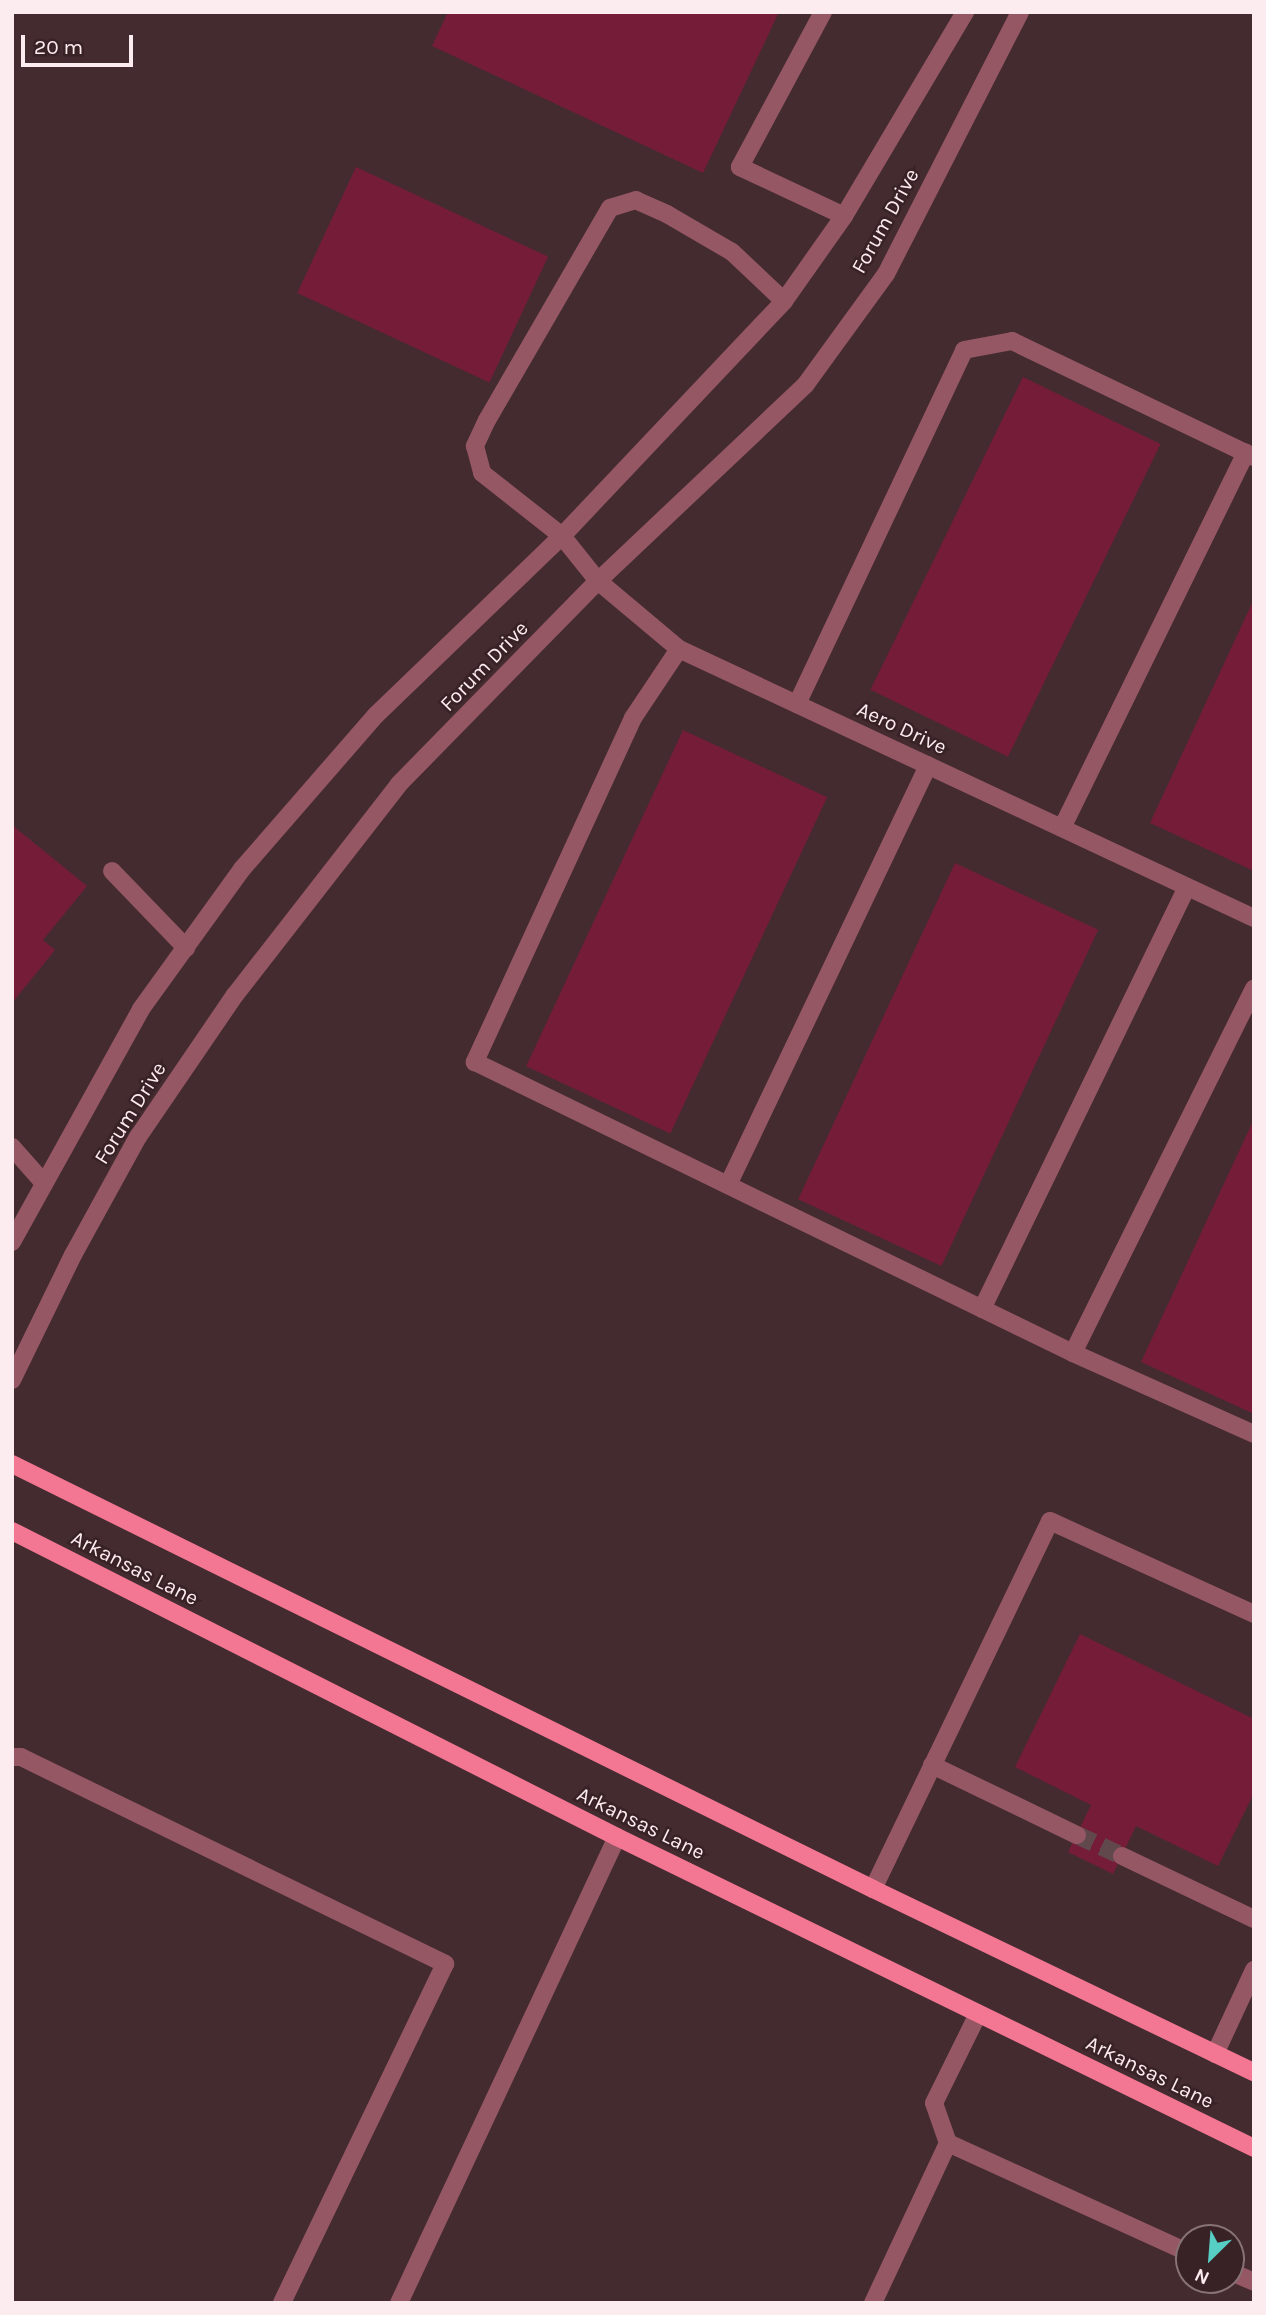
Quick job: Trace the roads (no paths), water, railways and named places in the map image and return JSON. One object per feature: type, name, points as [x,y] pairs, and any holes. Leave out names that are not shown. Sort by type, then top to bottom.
[{"type":"main road","name":"Arkansas Lane","points":[[12,1464],[873,1889],[1254,2071]]},
{"type":"main road","name":"Arkansas Lane","points":[[12,1531],[617,1837],[1254,2148]]},
{"type":"street","points":[[823,12],[740,167],[844,216]]},
{"type":"street","name":"Forum Drive","points":[[12,1242],[141,1009],[242,869],[376,715],[562,536],[784,301],[844,216],[965,12]]},
{"type":"street","name":"Forum Drive","points":[[12,1380],[73,1255],[138,1137],[235,995],[399,784],[598,582],[814,373],[886,274],[1020,12]]},
{"type":"street","name":"Aero Drive","points":[[784,301],[732,252],[667,214],[636,201],[610,208],[487,419],[475,446],[482,473],[562,536],[598,582],[679,649],[1254,918]]},
{"type":"street","points":[[797,704],[964,350],[1012,341],[1250,455],[1062,828]]},
{"type":"street","points":[[679,649],[633,718],[475,1062],[1073,1353],[1254,1434]]},
{"type":"street","points":[[728,1185],[928,765]]},
{"type":"street","points":[[112,871],[186,948]]},
{"type":"street","points":[[982,1308],[1187,887]]},
{"type":"street","points":[[1073,1353],[1254,989]]},
{"type":"street","points":[[12,1147],[43,1182]]},
{"type":"street","points":[[873,1889],[1049,1521],[1254,1614]]},
{"type":"street","points":[[12,1757],[21,1757],[445,1964],[282,2303]]},
{"type":"street","points":[[932,1765],[1077,1835]]},
{"type":"street","points":[[399,2303],[617,1837]]},
{"type":"street","points":[[1122,1856],[1254,1919]]},
{"type":"street","points":[[1215,2054],[1254,1970]]},
{"type":"street","points":[[873,2303],[948,2143],[934,2103],[978,2014]]},
{"type":"street","points":[[948,2143],[1175,2247]]},
{"type":"tunnel","points":[[1077,1835],[1122,1856]]}]
